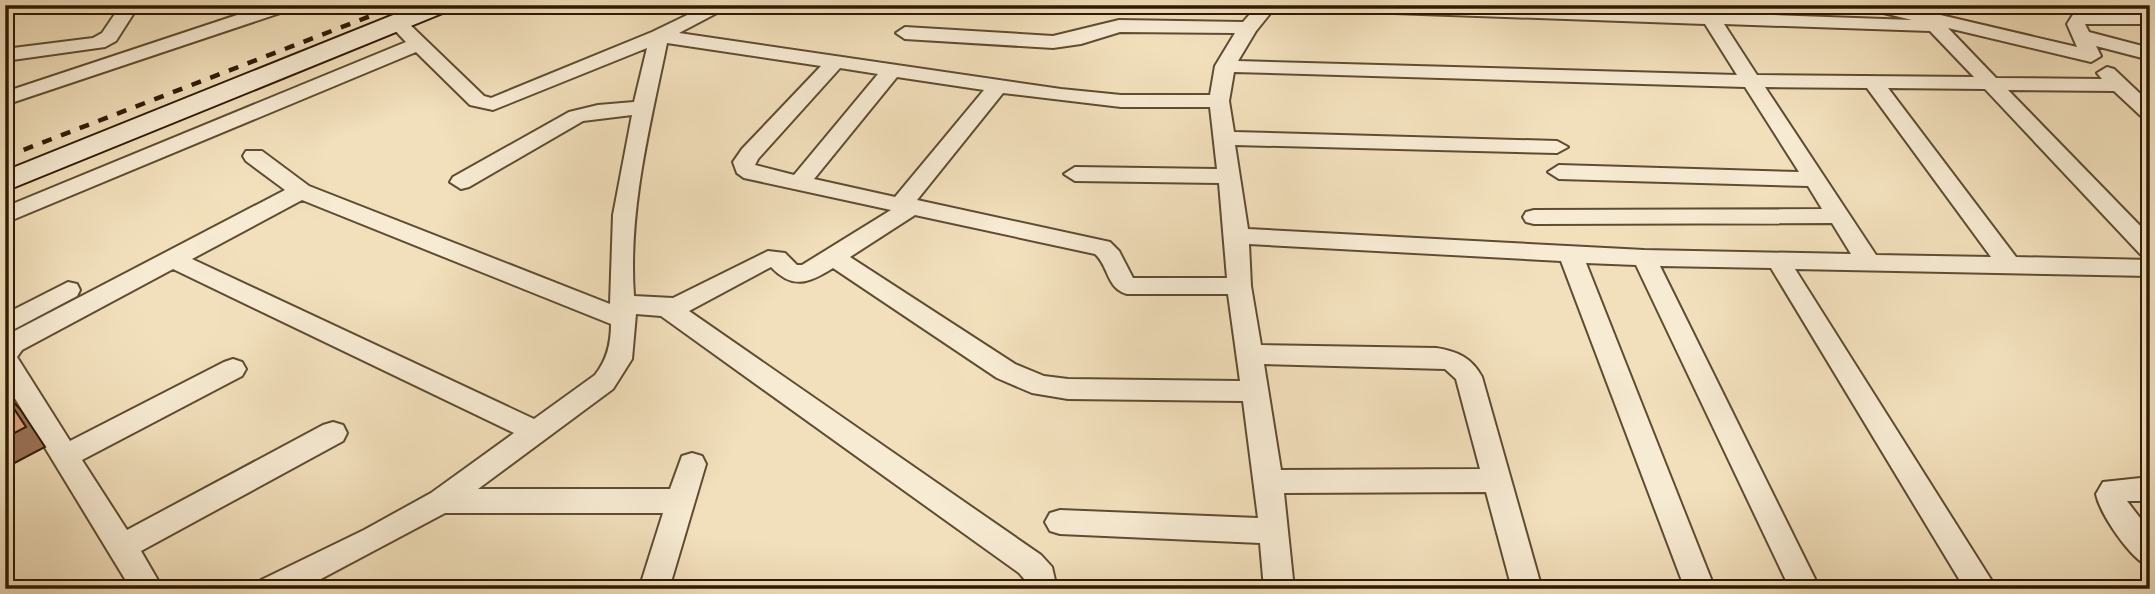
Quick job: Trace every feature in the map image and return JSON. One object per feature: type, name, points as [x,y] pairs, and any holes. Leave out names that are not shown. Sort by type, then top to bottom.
[{"type":"street","points":[[5,55],[99,43],[109,37],[130,5]]},
{"type":"street","points":[[5,99],[242,14],[286,5]]},
{"type":"street","points":[[5,182],[441,5]]},
{"type":"street","points":[[397,23],[477,101],[493,104],[659,36],[723,5]]},
{"type":"street","points":[[1268,5],[1248,28],[1225,66],[1219,101],[1237,236],[1240,286],[1269,482],[1279,589]]},
{"type":"street","points":[[1310,5],[1574,16],[1705,12],[1932,22],[2150,250]]},
{"type":"street","points":[[1873,5],[1932,22],[2091,56]]},
{"type":"street","points":[[1705,12],[1869,263]]},
{"type":"street","points":[[2150,18],[2081,18],[2076,24],[2091,56],[2150,114]]},
{"type":"street","points":[[905,33],[1054,42],[1081,38],[1119,26],[1248,28]]},
{"type":"street","points":[[659,36],[836,61],[997,88],[1121,101],[1219,101]]},
{"type":"street","points":[[292,584],[440,501],[604,382],[617,369],[623,311],[621,273],[627,199],[659,36]]},
{"type":"street","points":[[2081,36],[2150,54]]},
{"type":"street","points":[[5,216],[418,44]]},
{"type":"street","points":[[836,61],[744,162],[745,169],[752,173],[908,204],[1102,248],[1113,256],[1122,282],[1127,286],[1240,286]]},
{"type":"street","points":[[1225,66],[1750,81],[2118,85]]},
{"type":"street","points":[[800,182],[892,70]]},
{"type":"street","points":[[1874,83],[2010,265]]},
{"type":"street","points":[[254,156],[301,191],[623,311],[667,308],[688,302],[768,260],[777,259],[791,273],[799,274],[813,270],[834,257],[908,204],[997,88]]},
{"type":"street","points":[[461,182],[576,116],[598,111],[644,108]]},
{"type":"street","points":[[1225,138],[1557,147]]},
{"type":"street","points":[[1559,172],[1814,178]]},
{"type":"street","points":[[1075,174],[1230,176]]},
{"type":"street","points":[[148,589],[5,358],[13,343],[301,191]]},
{"type":"street","points":[[1534,217],[1840,216]]},
{"type":"street","points":[[1237,236],[1644,258],[2150,268]]},
{"type":"street","points":[[1570,253],[1700,589]]},
{"type":"street","points":[[834,257],[1006,371],[1041,386],[1255,391]]},
{"type":"street","points":[[1644,258],[1805,589]]},
{"type":"street","points":[[172,259],[534,431]]},
{"type":"street","points":[[1779,262],[1982,589]]},
{"type":"street","points":[[5,325],[68,290]]},
{"type":"street","points":[[667,308],[1030,564],[1041,576],[1042,589]]},
{"type":"street","points":[[1250,355],[1444,358],[1462,365],[1469,377],[1527,589]]},
{"type":"street","points":[[65,456],[233,369]]},
{"type":"street","points":[[122,547],[333,433]]},
{"type":"street","points":[[654,589],[692,464]]},
{"type":"street","points":[[1269,482],[1497,481]]},
{"type":"street","points":[[2150,489],[2126,488],[2113,490],[2110,494],[2112,503],[2150,554]]},
{"type":"street","points":[[440,501],[681,501]]},
{"type":"street","points":[[1060,523],[1274,531]]},
{"type":"building","points":[[5,395],[26,427],[5,438]]},
{"type":"railway","points":[[5,157],[399,5]]}]
